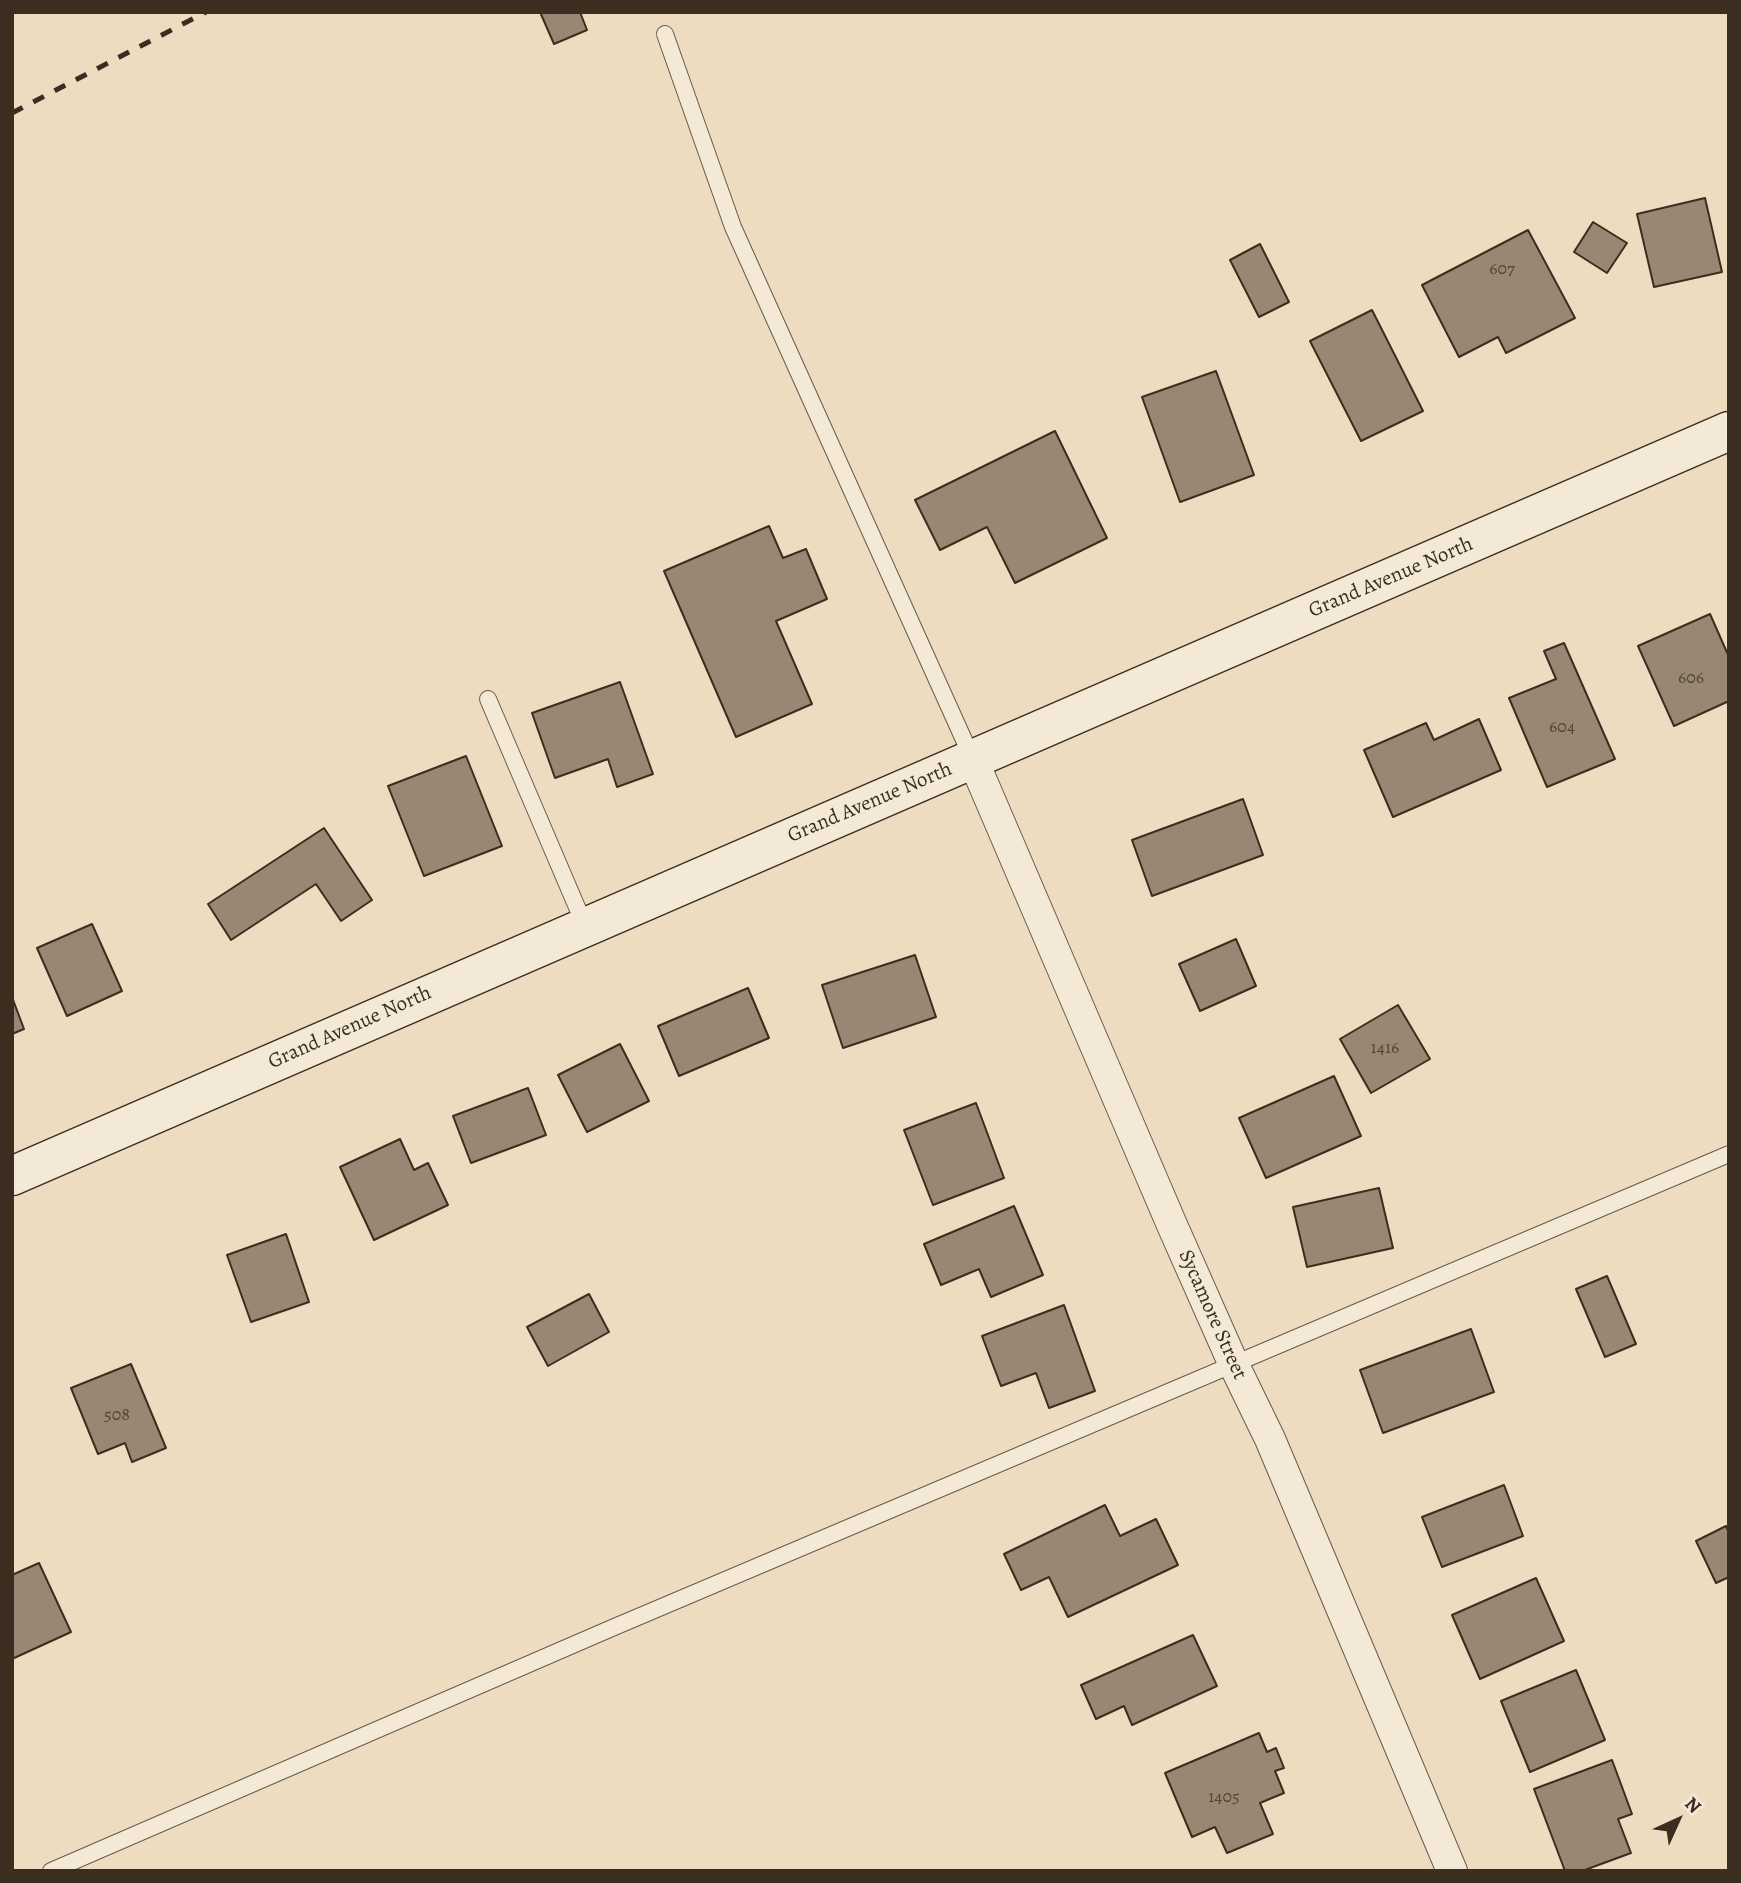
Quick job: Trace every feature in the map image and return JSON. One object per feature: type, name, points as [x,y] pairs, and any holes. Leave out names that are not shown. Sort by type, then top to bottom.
[{"type":"main road","name":"Grand Avenue North","points":[[12,1176],[1729,431]]},
{"type":"street","name":"Sycamore Street","points":[[973,760],[1166,1212],[1270,1439],[1452,1871]]},
{"type":"lane","points":[[664,34],[733,227],[973,760]]},
{"type":"lane","points":[[488,699],[585,926]]},
{"type":"lane","points":[[51,1871],[599,1633],[1729,1154]]},
{"type":"building","points":[[540,12],[580,12],[587,30],[554,44]]},
{"type":"building","points":[[1705,198],[1722,272],[1654,287],[1637,214]]},
{"type":"building","points":[[1593,222],[1627,243],[1607,273],[1574,252]]},
{"type":"building","points":[[1528,230],[1575,318],[1506,353],[1498,337],[1459,357],[1422,285]]},
{"type":"building","points":[[1260,244],[1289,302],[1259,317],[1230,260]]},
{"type":"building","points":[[1372,310],[1423,411],[1361,441],[1310,341]]},
{"type":"building","points":[[1216,371],[1254,475],[1180,502],[1142,397]]},
{"type":"building","points":[[1055,431],[1107,538],[1015,583],[987,527],[940,550],[915,500]]},
{"type":"building","points":[[769,526],[783,558],[806,549],[827,599],[776,621],[812,704],[736,737],[664,571]]},
{"type":"building","points":[[1710,614],[1729,657],[1729,701],[1674,726],[1638,646]]},
{"type":"building","points":[[1564,643],[1615,759],[1547,787],[1509,698],[1556,679],[1544,651]]},
{"type":"building","points":[[620,682],[653,774],[617,787],[608,759],[555,778],[532,713]]},
{"type":"building","points":[[1479,719],[1501,770],[1393,817],[1364,750],[1426,723],[1434,740]]},
{"type":"building","points":[[466,756],[502,846],[424,876],[388,786]]},
{"type":"building","points":[[1243,799],[1263,855],[1152,896],[1132,840]]},
{"type":"building","points":[[324,828],[372,900],[341,921],[316,884],[231,940],[208,904]]},
{"type":"building","points":[[92,924],[122,991],[67,1016],[37,948]]},
{"type":"building","points":[[1236,939],[1256,986],[1200,1011],[1179,964]]},
{"type":"building","points":[[915,955],[936,1017],[843,1048],[822,985]]},
{"type":"building","points":[[748,988],[769,1038],[679,1076],[658,1026]]},
{"type":"building","points":[[12,997],[24,1029],[12,1034]]},
{"type":"building","points":[[1398,1005],[1430,1059],[1371,1093],[1340,1039]]},
{"type":"building","points":[[620,1044],[649,1101],[587,1132],[558,1075]]},
{"type":"building","points":[[1334,1076],[1361,1136],[1266,1178],[1239,1118]]},
{"type":"building","points":[[528,1088],[546,1135],[471,1163],[453,1116]]},
{"type":"building","points":[[976,1103],[1004,1178],[933,1205],[904,1130]]},
{"type":"building","points":[[400,1139],[414,1170],[428,1163],[448,1205],[374,1240],[340,1167]]},
{"type":"building","points":[[1379,1188],[1393,1248],[1307,1267],[1293,1207]]},
{"type":"building","points":[[1014,1206],[1043,1275],[991,1297],[979,1269],[941,1285],[924,1244]]},
{"type":"building","points":[[286,1234],[309,1302],[251,1322],[227,1255]]},
{"type":"building","points":[[1607,1276],[1636,1344],[1605,1357],[1576,1289]]},
{"type":"building","points":[[589,1294],[609,1332],[548,1366],[527,1327]]},
{"type":"building","points":[[1064,1305],[1095,1391],[1049,1408],[1036,1373],[1001,1386],[982,1336]]},
{"type":"building","points":[[1471,1329],[1494,1392],[1383,1433],[1360,1370]]},
{"type":"building","points":[[131,1364],[166,1448],[132,1462],[125,1443],[98,1454],[71,1388]]},
{"type":"building","points":[[1504,1485],[1523,1536],[1442,1567],[1422,1517]]},
{"type":"building","points":[[1105,1505],[1120,1536],[1156,1519],[1178,1565],[1068,1617],[1049,1577],[1021,1590],[1004,1554]]},
{"type":"building","points":[[1726,1526],[1729,1533],[1729,1577],[1716,1583],[1696,1541]]},
{"type":"building","points":[[39,1563],[71,1632],[12,1659],[12,1575]]},
{"type":"building","points":[[1536,1578],[1564,1641],[1480,1679],[1452,1615]]},
{"type":"building","points":[[1193,1635],[1217,1686],[1132,1725],[1124,1706],[1096,1719],[1081,1685]]},
{"type":"building","points":[[1576,1670],[1605,1740],[1530,1772],[1501,1701]]},
{"type":"building","points":[[1259,1733],[1267,1752],[1276,1748],[1284,1768],[1275,1771],[1284,1793],[1260,1803],[1273,1834],[1227,1853],[1215,1827],[1192,1837],[1165,1773]]},
{"type":"building","points":[[1612,1760],[1632,1814],[1618,1819],[1631,1853],[1582,1871],[1565,1871],[1534,1789]]},
{"type":"railway","points":[[12,113],[206,12]]}]
